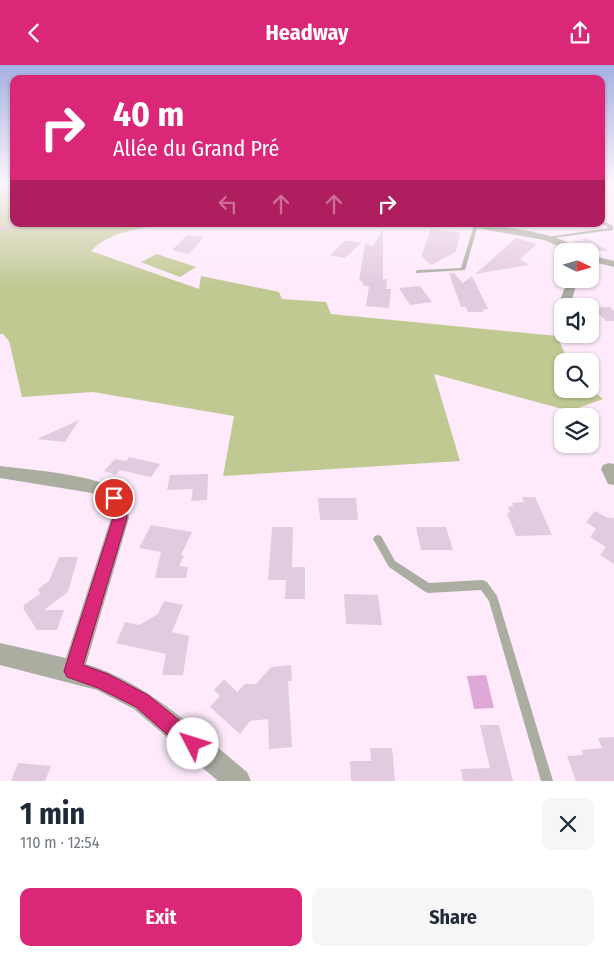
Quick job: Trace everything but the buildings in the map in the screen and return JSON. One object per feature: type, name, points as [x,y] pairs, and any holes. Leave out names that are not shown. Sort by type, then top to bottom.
[{"type":"street","points":[[489,227],[546,238],[558,243]]},
{"type":"street","points":[[599,260],[614,264]]},
{"type":"street","points":[[0,471],[96,487],[114,498],[119,506],[120,518],[114,542],[73,671]]},
{"type":"street","points":[[0,654],[73,671],[102,680],[142,701],[238,781]]},
{"type":"lane","points":[[546,238],[611,229],[605,223]]},
{"type":"lane","points":[[418,272],[463,269],[472,227]]},
{"type":"lane","points":[[378,539],[392,564],[428,588],[483,585],[493,599],[547,781]]},
{"type":"green space","points":[[0,217],[10,217],[10,227],[150,227],[107,239],[91,251],[199,289],[201,276],[279,292],[282,299],[326,302],[331,314],[554,336],[554,343],[560,343],[564,353],[554,353],[554,398],[599,398],[599,396],[603,399],[578,408],[559,408],[434,374],[460,461],[223,476],[234,416],[93,392],[22,397],[9,341],[3,334],[0,334]]},
{"type":"green space","points":[[157,254],[196,267],[180,277],[141,262]]},
{"type":"shaded area","points":[[486,675],[494,708],[474,709],[467,676]]},
{"type":"waterway","points":[[0,229],[10,227]]},
{"type":"route","points":[[114,498],[119,506],[120,518],[73,671],[102,680],[142,701],[193,744]]}]
